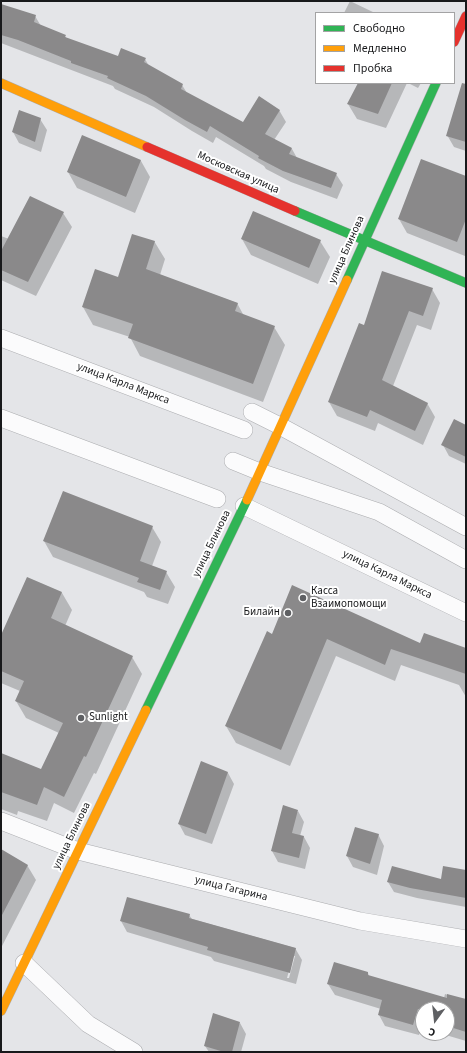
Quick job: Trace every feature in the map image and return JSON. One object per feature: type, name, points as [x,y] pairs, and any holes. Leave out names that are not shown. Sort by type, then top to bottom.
[{"type":"main road","points":[[455,40],[466,16]]},
{"type":"main road","name":"Московская улица","points":[[1,83],[364,241],[466,283]]},
{"type":"main road","name":"улица Блинова","points":[[1,1011],[260,472],[436,84]]},
{"type":"street","name":"улица Карла Маркса","points":[[1,338],[244,430]]},
{"type":"street","points":[[252,412],[466,527]]},
{"type":"street","points":[[1,418],[217,499]]},
{"type":"street","points":[[233,461],[260,472],[378,512],[466,560]]},
{"type":"street","name":"улица Карла Маркса","points":[[244,506],[466,613]]},
{"type":"street","name":"улица Гагарина","points":[[1,821],[78,851],[360,921],[466,939]]},
{"type":"street","points":[[24,963],[88,1024],[134,1052]]},
{"type":"building","points":[[1,4],[36,15],[34,22],[66,35],[65,37],[118,56],[121,48],[146,58],[144,62],[183,84],[181,89],[243,122],[259,96],[280,110],[265,134],[292,148],[289,154],[337,173],[331,188],[283,171],[258,158],[259,156],[210,126],[207,132],[146,96],[107,78],[108,76],[71,63],[71,61],[18,40],[1,35]]},
{"type":"building","points":[[462,83],[466,84],[466,142],[446,136]]},
{"type":"building","points":[[357,84],[392,84],[378,114],[347,104]]},
{"type":"building","points":[[19,110],[41,118],[35,142],[12,132]]},
{"type":"building","points":[[82,135],[141,160],[126,197],[67,172]]},
{"type":"building","points":[[421,159],[466,176],[466,219],[457,242],[398,219]]},
{"type":"building","points":[[30,196],[64,212],[28,282],[1,270],[1,251]]},
{"type":"building","points":[[253,211],[321,240],[309,268],[241,239]]},
{"type":"building","points":[[132,234],[155,241],[146,269],[238,303],[235,311],[275,326],[253,384],[128,338],[133,324],[82,307],[95,269],[118,277]]},
{"type":"building","points":[[382,271],[433,288],[423,316],[409,311],[382,380],[428,403],[415,431],[370,410],[367,417],[328,402],[359,323],[364,325]]},
{"type":"building","points":[[454,419],[466,425],[466,457],[441,445]]},
{"type":"building","points":[[63,491],[153,526],[140,561],[167,571],[160,590],[137,582],[139,578],[43,541]]},
{"type":"building","points":[[27,577],[62,592],[51,618],[133,656],[86,757],[84,756],[64,797],[44,787],[37,805],[1,792],[1,753],[41,769],[63,723],[15,701],[24,681],[1,671],[1,635]]},
{"type":"building","points":[[292,585],[420,643],[424,633],[466,648],[466,674],[391,649],[385,665],[327,639],[281,750],[225,726],[267,631],[272,634]]},
{"type":"building","points":[[201,761],[228,772],[206,834],[178,824]]},
{"type":"building","points":[[283,805],[298,810],[292,833],[304,836],[299,858],[271,851]]},
{"type":"building","points":[[355,827],[379,834],[370,864],[346,856]]},
{"type":"building","points":[[1,849],[28,865],[1,917]]},
{"type":"building","points":[[392,866],[441,879],[443,866],[466,870],[466,898],[410,888],[387,882]]},
{"type":"building","points":[[127,897],[190,914],[189,918],[296,948],[290,973],[207,950],[208,947],[120,921]]},
{"type":"building","points":[[334,962],[368,972],[368,975],[447,998],[447,994],[466,999],[466,1032],[455,1029],[455,1001],[415,1001],[415,1019],[413,1025],[378,1015],[382,1000],[327,984]]},
{"type":"building","points":[[213,1013],[240,1022],[232,1052],[224,1052],[204,1046]]},
{"type":"traffic: fast","points":[[347,280],[436,84]]},
{"type":"traffic: fast","points":[[295,211],[466,283]]},
{"type":"traffic: fast","points":[[146,710],[247,500]]},
{"type":"traffic: slow","points":[[1,83],[147,147]]},
{"type":"traffic: slow","points":[[247,500],[347,280]]},
{"type":"traffic: slow","points":[[1,1011],[146,710]]},
{"type":"traffic: jam","points":[[455,40],[466,16]]},
{"type":"traffic: jam","points":[[147,147],[295,211]]},
{"type":"place","name":"Касса Взаимопомощи","points":[[303,598]]},
{"type":"place","name":"Билайн","points":[[288,613]]},
{"type":"place","name":"Sunlight","points":[[81,718]]}]
